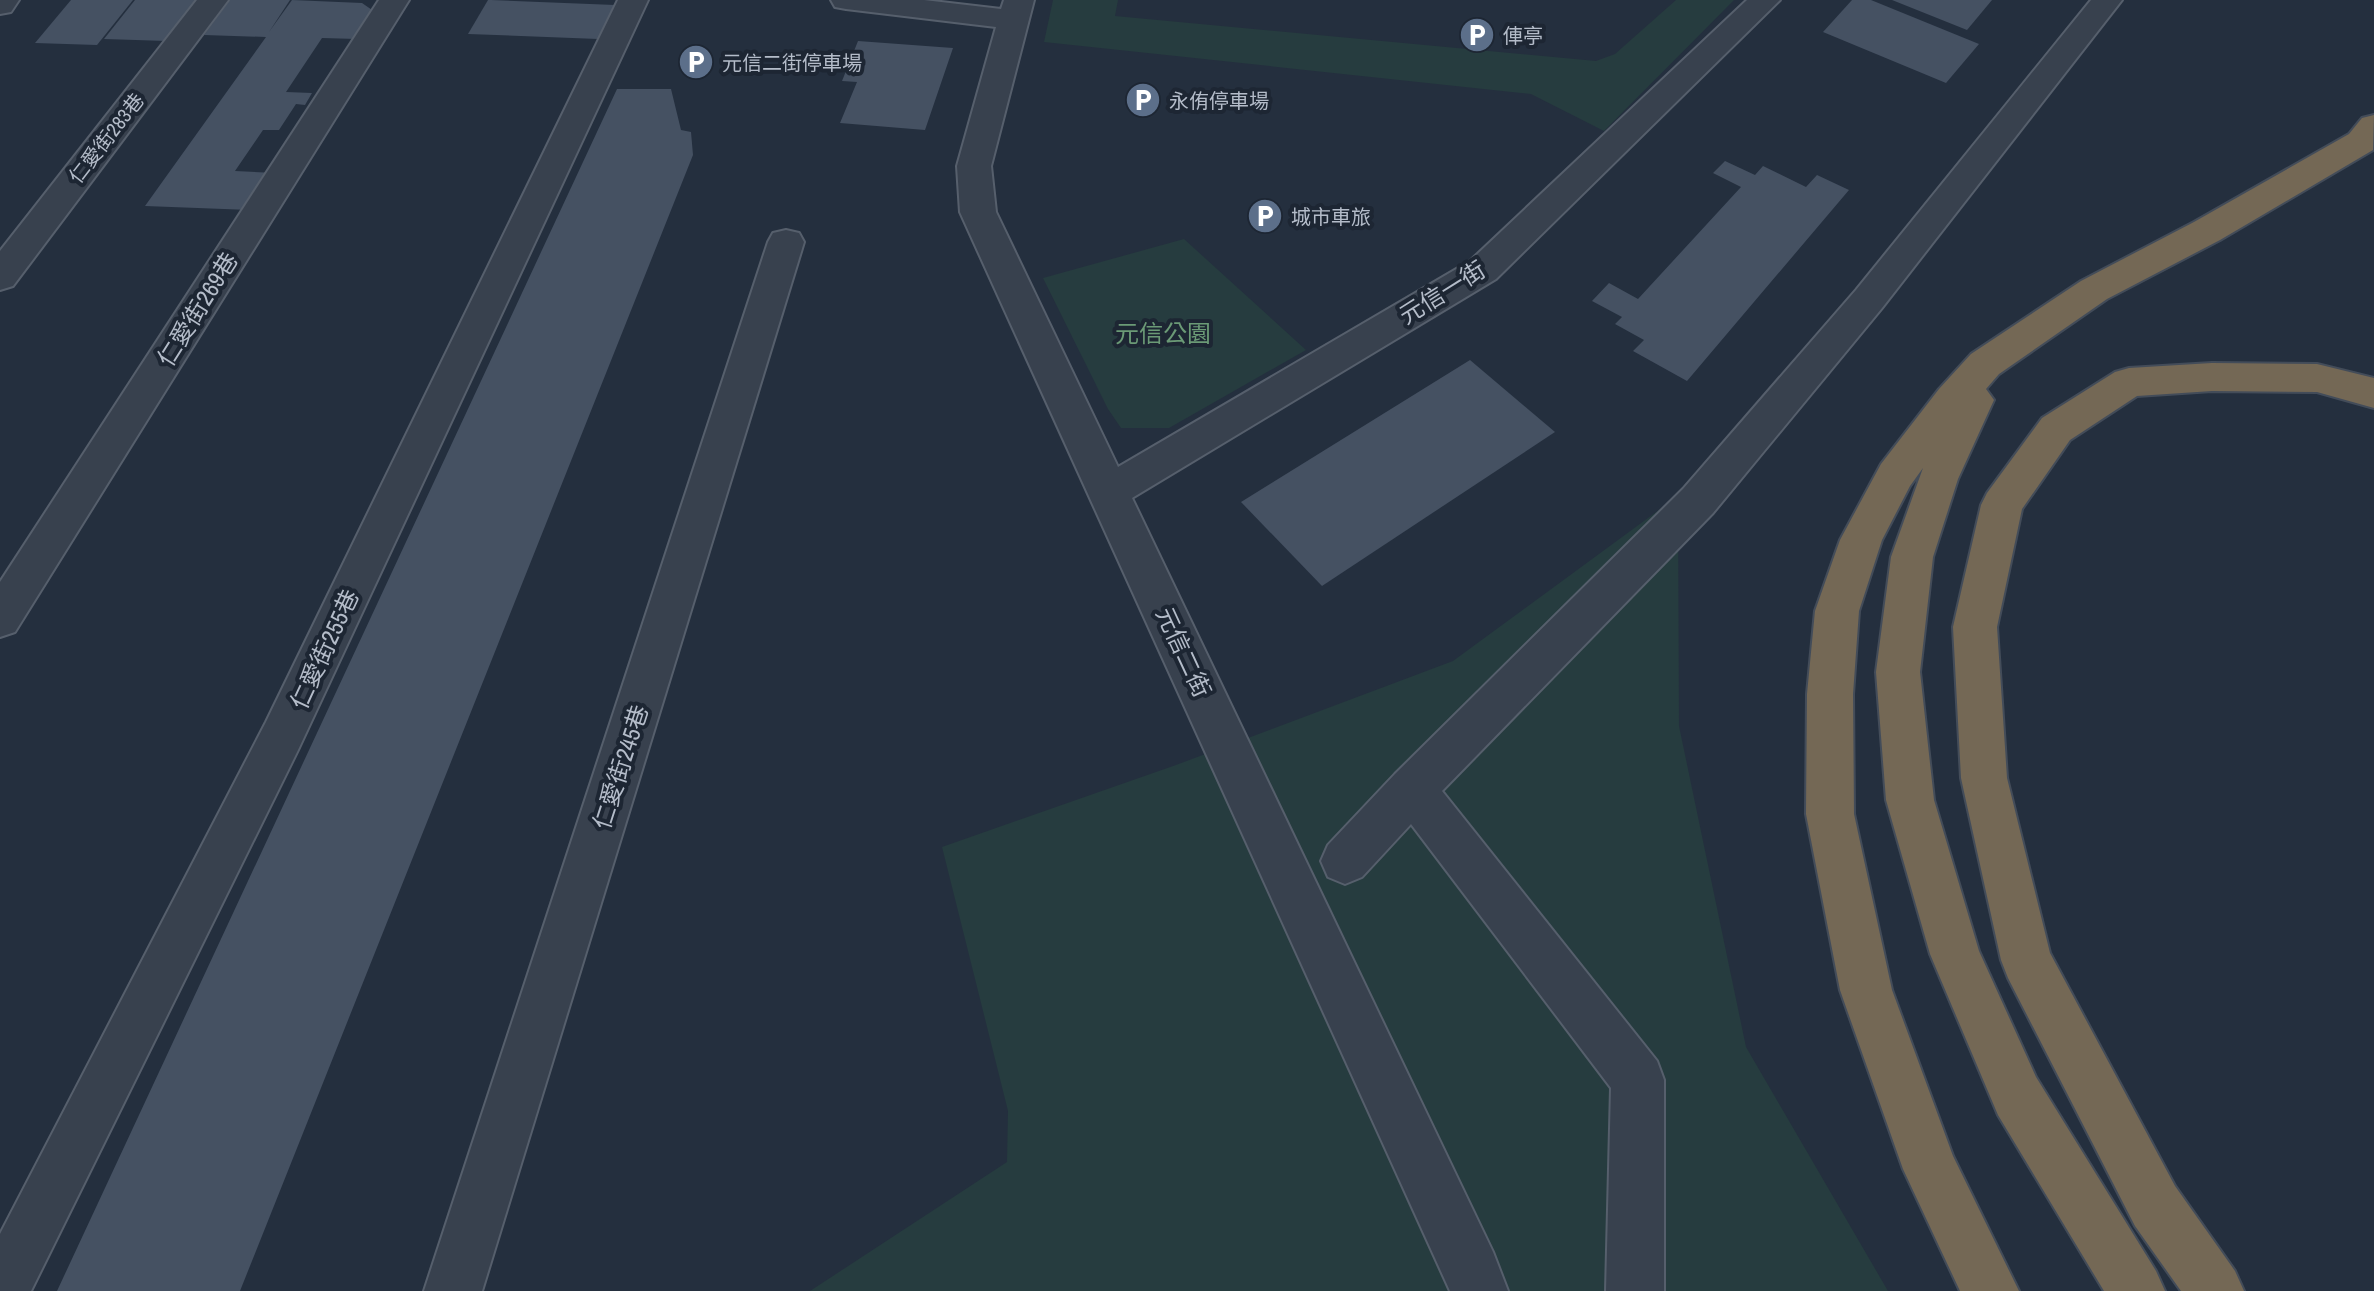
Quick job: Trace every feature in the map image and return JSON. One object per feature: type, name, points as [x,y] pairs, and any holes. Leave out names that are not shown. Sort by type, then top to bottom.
[{"type":"highway","points":[[1990,1291],[1930,1169],[1866,990],[1830,814],[1830,694],[1837,611],[1861,540],[1895,475],[1953,399],[1985,364],[2094,290],[2207,231],[2361,142],[2374,126]]},
{"type":"highway","points":[[2029,333],[1972,404],[1938,479],[1912,557],[1898,672],[1910,800],[1955,954],[2017,1096],[2136,1291]]},
{"type":"highway","points":[[2215,1291],[2155,1206],[2026,960],[1984,778],[1975,627],[2002,505],[2056,429],[2129,382],[2212,377],[2317,378],[2374,393]]},
{"type":"street","points":[[0,5],[4,0]]},
{"type":"street","name":"仁愛街283巷","points":[[0,277],[213,0]]},
{"type":"street","name":"仁愛街269巷","points":[[0,619],[394,0]]},
{"type":"street","name":"仁愛街255巷","points":[[1,1291],[282,736],[633,0]]},
{"type":"street","points":[[846,0],[1016,10]]},
{"type":"street","name":"元信一街","points":[[1109,492],[1483,270],[1765,0]]},
{"type":"street","points":[[1345,861],[1412,789],[1698,501],[1888,275],[2107,0]]},
{"type":"street","name":"元信二街","points":[[1016,10],[974,166],[978,212],[1473,1272],[1479,1291]]},
{"type":"street","name":"仁愛街245巷","points":[[453,1291],[786,242]]},
{"type":"street","points":[[1412,789],[1638,1080],[1635,1291]]},
{"type":"green space","points":[[1053,0],[1118,0],[1115,16],[1596,61],[1615,54],[1676,0],[1734,0],[1604,131],[1531,94],[1044,42]]},
{"type":"green space","name":"元信公園","points":[[1184,239],[1306,350],[1169,428],[1121,428],[1108,409],[1043,278]]},
{"type":"green space","points":[[1678,496],[1679,726],[1746,1047],[1888,1291],[810,1291],[1007,1162],[1008,1111],[942,847],[1176,765],[1453,661]]},
{"type":"building","points":[[71,0],[133,0],[97,45],[35,43]]},
{"type":"building","points":[[135,0],[198,0],[167,41],[104,39]]},
{"type":"building","points":[[230,0],[290,0],[269,32],[292,0],[362,3],[375,12],[357,39],[322,38],[286,92],[312,93],[305,105],[296,104],[279,130],[263,130],[235,171],[275,173],[250,210],[145,206],[266,37],[204,35]]},
{"type":"building","points":[[488,0],[615,5],[598,39],[468,34]]},
{"type":"building","points":[[1852,0],[1871,0],[1979,44],[1946,83],[1823,32]]},
{"type":"building","points":[[1892,0],[1992,0],[1967,30]]},
{"type":"building","points":[[858,41],[953,48],[925,130],[840,123],[857,82],[842,81]]},
{"type":"building","points":[[617,89],[671,89],[681,130],[691,132],[693,155],[240,1291],[57,1291]]},
{"type":"building","points":[[1725,161],[1755,175],[1763,166],[1806,187],[1817,175],[1849,190],[1687,381],[1633,351],[1644,340],[1615,324],[1622,317],[1592,301],[1609,283],[1638,299],[1741,187],[1713,173]]},
{"type":"building","points":[[1470,360],[1555,432],[1322,586],[1241,502]]},
{"type":"place","name":"俥亭","points":[[1477,35]]},
{"type":"place","name":"元信二街停車場","points":[[696,62]]},
{"type":"place","name":"永侑停車場","points":[[1143,100]]},
{"type":"place","name":"城市車旅","points":[[1265,216]]}]
